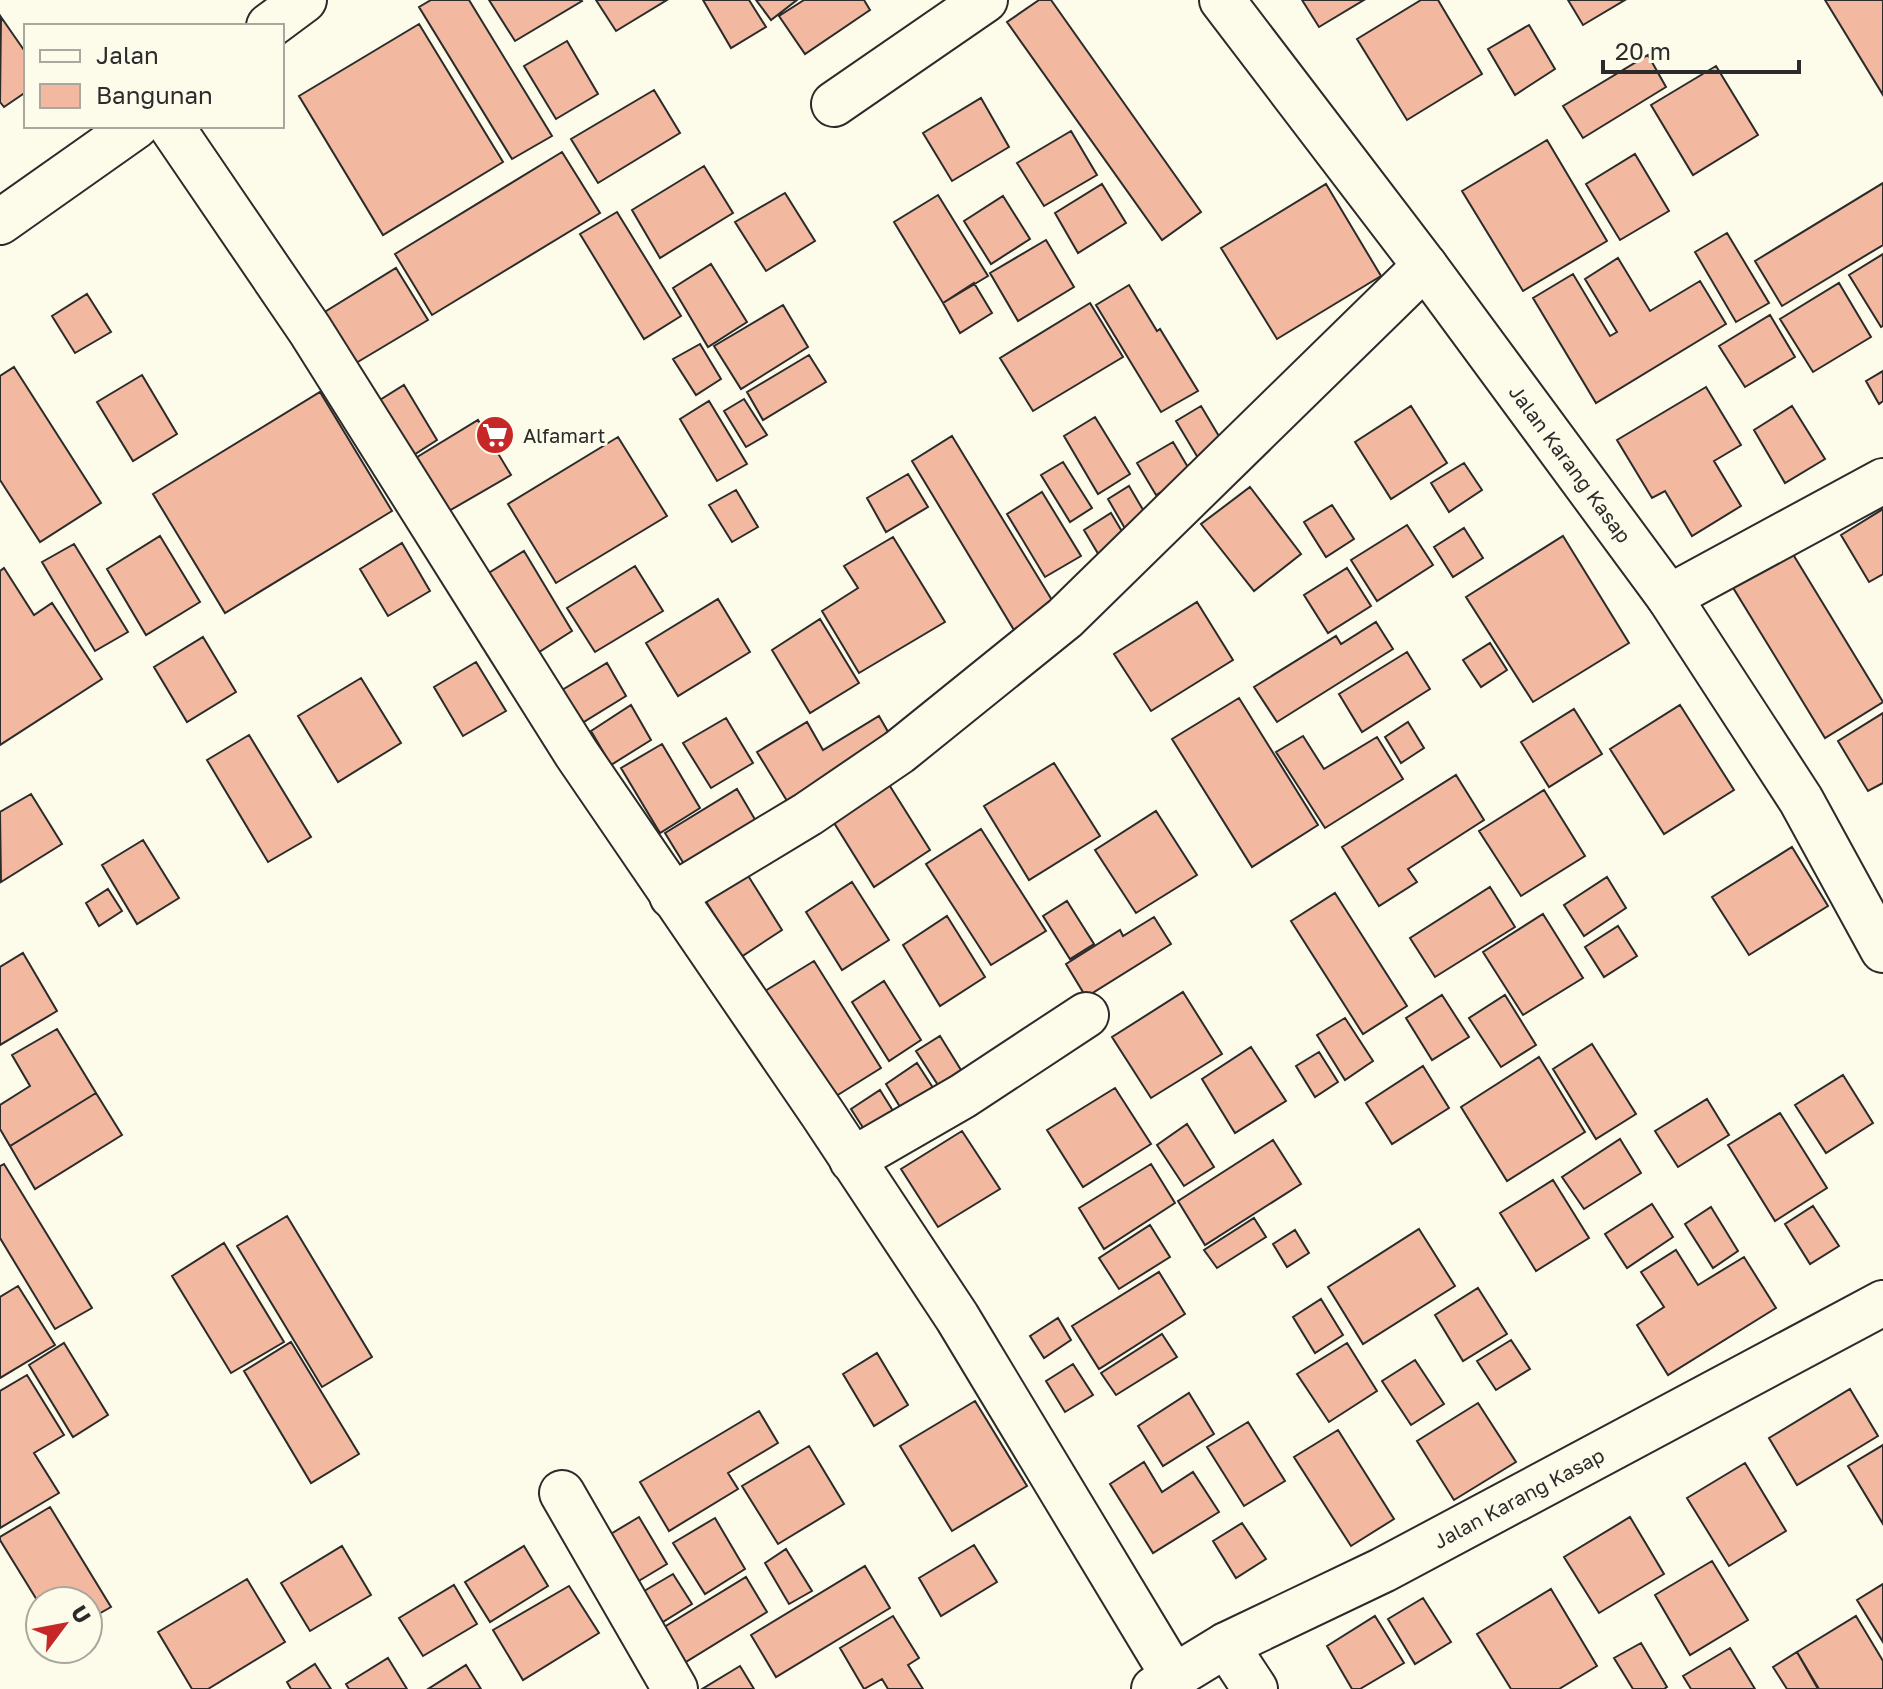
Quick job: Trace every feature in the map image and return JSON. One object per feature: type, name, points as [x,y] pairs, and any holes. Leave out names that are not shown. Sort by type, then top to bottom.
[{"type":"main road","points":[[272,24],[304,0]]},
{"type":"main road","points":[[834,104],[985,0]]},
{"type":"main road","name":"Jalan Karang Kasap","points":[[1222,0],[1425,266],[1669,597],[1801,800],[1883,950]]},
{"type":"main road","points":[[0,222],[133,128]]},
{"type":"main road","points":[[172,128],[310,330],[576,753],[957,1317],[1164,1683]]},
{"type":"main road","points":[[672,896],[808,814],[899,752],[1065,618],[1425,266]]},
{"type":"main road","points":[[1669,597],[1883,481]]},
{"type":"main road","points":[[852,1160],[963,1096],[1086,1015]]},
{"type":"main road","name":"Jalan Karang Kasap","points":[[1164,1683],[1226,1645],[1383,1570],[1883,1303]]},
{"type":"main road","points":[[562,1493],[675,1689]]},
{"type":"main road","points":[[1226,1645],[1255,1689]]},
{"type":"building","points":[[431,0],[469,0],[552,136],[512,159],[419,7]]},
{"type":"building","points":[[489,0],[581,0],[582,1],[515,41]]},
{"type":"building","points":[[596,0],[667,0],[616,31]]},
{"type":"building","points":[[703,0],[749,0],[766,27],[731,48]]},
{"type":"building","points":[[756,0],[797,0],[771,20]]},
{"type":"building","points":[[804,0],[864,0],[870,10],[805,54],[779,16]]},
{"type":"building","points":[[1039,0],[1051,0],[1201,212],[1162,240],[1007,22]]},
{"type":"building","points":[[1302,0],[1364,0],[1319,27]]},
{"type":"building","points":[[1421,0],[1438,0],[1482,74],[1407,120],[1357,39]]},
{"type":"building","points":[[1568,0],[1625,0],[1583,25]]},
{"type":"building","points":[[1825,0],[1883,0],[1883,95]]},
{"type":"building","points":[[1,17],[24,50],[24,93],[4,107],[0,102]]},
{"type":"building","points":[[419,24],[503,162],[383,235],[299,96]]},
{"type":"building","points":[[1529,25],[1555,69],[1515,95],[1488,49]]},
{"type":"building","points":[[567,41],[598,94],[556,119],[524,66]]},
{"type":"building","points":[[1648,55],[1666,87],[1583,138],[1563,106]]},
{"type":"building","points":[[1716,66],[1758,135],[1693,175],[1651,105]]},
{"type":"building","points":[[654,90],[680,133],[598,183],[571,139]]},
{"type":"building","points":[[981,98],[1009,147],[952,181],[923,133]]},
{"type":"building","points":[[1071,131],[1097,175],[1044,206],[1017,163]]},
{"type":"building","points":[[1547,140],[1607,241],[1523,291],[1462,191]]},
{"type":"building","points":[[562,152],[600,213],[432,315],[395,254]]},
{"type":"building","points":[[1635,154],[1669,211],[1620,240],[1586,184]]},
{"type":"building","points":[[704,166],[733,213],[660,258],[632,210]]},
{"type":"building","points":[[1883,183],[1883,245],[1782,306],[1755,261]]},
{"type":"building","points":[[1102,184],[1126,223],[1078,253],[1055,213]]},
{"type":"building","points":[[1326,184],[1381,276],[1277,339],[1221,248]]},
{"type":"building","points":[[785,193],[815,241],[766,271],[735,222]]},
{"type":"building","points":[[938,195],[988,276],[943,303],[894,222]]},
{"type":"building","points":[[1003,196],[1030,239],[991,264],[964,221]]},
{"type":"building","points":[[617,212],[681,316],[644,339],[580,234]]},
{"type":"building","points":[[1727,233],[1769,303],[1736,322],[1695,252]]},
{"type":"building","points":[[1046,240],[1074,287],[1018,321],[990,273]]},
{"type":"building","points":[[1883,254],[1883,326],[1881,327],[1849,275]]},
{"type":"building","points":[[1618,258],[1650,311],[1700,281],[1726,324],[1596,403],[1533,298],[1573,274],[1610,336],[1617,332],[1585,279]]},
{"type":"building","points":[[711,264],[747,322],[708,347],[673,288]]},
{"type":"building","points":[[396,268],[428,320],[341,372],[310,321]]},
{"type":"building","points":[[974,283],[992,313],[960,333],[943,303]]},
{"type":"building","points":[[1839,283],[1871,337],[1813,372],[1780,319]]},
{"type":"building","points":[[1129,285],[1198,391],[1161,412],[1096,305]]},
{"type":"building","points":[[87,294],[111,332],[75,353],[52,316]]},
{"type":"building","points":[[1090,303],[1123,357],[1033,411],[1000,358]]},
{"type":"building","points":[[783,305],[808,347],[741,389],[714,346]]},
{"type":"building","points":[[1770,315],[1795,357],[1745,387],[1719,346]]},
{"type":"building","points":[[700,344],[721,379],[696,395],[673,359]]},
{"type":"building","points":[[809,355],[826,382],[763,420],[747,392]]},
{"type":"building","points":[[14,367],[101,503],[40,542],[0,480],[0,376]]},
{"type":"building","points":[[1883,371],[1883,401],[1879,404],[1866,381]]},
{"type":"building","points":[[142,375],[177,434],[133,461],[97,402]]},
{"type":"building","points":[[404,385],[437,440],[409,458],[375,403]]},
{"type":"building","points":[[1706,387],[1741,445],[1714,461],[1741,506],[1692,536],[1665,491],[1652,498],[1617,440]]},
{"type":"building","points":[[320,392],[392,511],[225,613],[153,494]]},
{"type":"building","points":[[744,399],[767,435],[746,447],[724,411]]},
{"type":"building","points":[[709,401],[747,464],[717,481],[680,419]]},
{"type":"building","points":[[1201,406],[1229,453],[1204,468],[1176,421]]},
{"type":"building","points":[[1411,406],[1447,463],[1391,499],[1355,442]]},
{"type":"building","points":[[1792,406],[1825,459],[1785,483],[1754,430]]},
{"type":"building","points":[[1095,417],[1130,474],[1098,494],[1064,436]]},
{"type":"building","points":[[478,420],[511,475],[442,515],[409,462]]},
{"type":"building","points":[[952,436],[1058,610],[1017,635],[912,461]]},
{"type":"building","points":[[618,437],[667,516],[556,583],[508,504]]},
{"type":"building","points":[[1173,442],[1192,474],[1156,495],[1137,463]]},
{"type":"building","points":[[1063,462],[1092,508],[1070,522],[1041,475]]},
{"type":"building","points":[[1464,463],[1482,490],[1449,512],[1431,483]]},
{"type":"building","points":[[908,474],[928,507],[886,532],[867,498]]},
{"type":"building","points":[[1129,486],[1149,520],[1127,532],[1108,499]]},
{"type":"building","points":[[1250,487],[1301,554],[1254,591],[1201,524]]},
{"type":"building","points":[[736,490],[758,527],[732,542],[709,505]]},
{"type":"building","points":[[1042,492],[1081,556],[1045,577],[1007,514]]},
{"type":"building","points":[[1332,505],[1354,539],[1326,557],[1304,522]]},
{"type":"building","points":[[1883,509],[1883,574],[1869,582],[1841,535]]},
{"type":"building","points":[[1111,513],[1133,550],[1106,567],[1084,530]]},
{"type":"building","points":[[1407,525],[1433,565],[1377,601],[1351,560]]},
{"type":"building","points":[[1464,528],[1483,558],[1453,577],[1434,547]]},
{"type":"building","points":[[160,536],[200,602],[146,635],[107,569]]},
{"type":"building","points":[[1563,536],[1629,643],[1533,702],[1466,597]]},
{"type":"building","points":[[893,537],[945,622],[859,673],[822,611],[858,588],[844,566]]},
{"type":"building","points":[[402,543],[430,591],[388,616],[360,569]]},
{"type":"building","points":[[74,544],[128,632],[95,651],[42,562]]},
{"type":"building","points":[[524,551],[572,631],[536,654],[487,574]]},
{"type":"building","points":[[1791,551],[1883,702],[1825,738],[1732,586]]},
{"type":"building","points":[[635,566],[663,611],[595,652],[567,608]]},
{"type":"building","points":[[4,568],[34,615],[52,603],[102,679],[0,745],[0,571]]},
{"type":"building","points":[[1347,568],[1371,606],[1328,633],[1304,595]]},
{"type":"building","points":[[718,599],[750,652],[678,696],[646,643]]},
{"type":"building","points":[[1197,602],[1233,660],[1151,711],[1114,654]]},
{"type":"building","points":[[820,619],[859,683],[810,713],[772,650]]},
{"type":"building","points":[[1376,622],[1393,649],[1277,722],[1254,687],[1336,636],[1341,644]]},
{"type":"building","points":[[203,637],[236,692],[187,722],[154,667]]},
{"type":"building","points":[[1490,643],[1507,670],[1481,687],[1463,660]]},
{"type":"building","points":[[1407,652],[1430,689],[1362,732],[1339,694]]},
{"type":"building","points":[[476,662],[506,711],[463,736],[434,687]]},
{"type":"building","points":[[607,663],[626,696],[582,723],[562,690]]},
{"type":"building","points":[[361,678],[401,743],[338,782],[298,716]]},
{"type":"building","points":[[1239,698],[1318,825],[1252,867],[1172,739]]},
{"type":"building","points":[[631,705],[651,740],[611,765],[591,731]]},
{"type":"building","points":[[1680,705],[1734,790],[1664,834],[1610,749]]},
{"type":"building","points":[[1574,709],[1602,754],[1549,787],[1521,742]]},
{"type":"building","points":[[1883,713],[1883,783],[1868,791],[1838,741]]},
{"type":"building","points":[[879,716],[899,751],[795,814],[757,752],[807,722],[823,750]]},
{"type":"building","points":[[726,718],[753,763],[711,788],[683,743]]},
{"type":"building","points":[[1408,722],[1424,748],[1401,763],[1385,737]]},
{"type":"building","points":[[249,735],[311,837],[268,862],[207,760]]},
{"type":"building","points":[[1303,736],[1324,769],[1377,737],[1403,779],[1325,828],[1276,752]]},
{"type":"building","points":[[662,744],[700,808],[660,833],[621,768]]},
{"type":"building","points":[[1054,763],[1100,836],[1029,880],[984,806]]},
{"type":"building","points":[[883,775],[930,850],[874,887],[826,810]]},
{"type":"building","points":[[1456,775],[1484,820],[1408,869],[1417,882],[1379,906],[1342,847]]},
{"type":"building","points":[[737,789],[763,833],[692,877],[665,833]]},
{"type":"building","points":[[1544,790],[1585,856],[1521,896],[1479,831]]},
{"type":"building","points":[[31,794],[62,844],[1,882],[0,812]]},
{"type":"building","points":[[1156,811],[1197,875],[1136,913],[1095,850]]},
{"type":"building","points":[[981,829],[1046,931],[991,965],[926,864]]},
{"type":"building","points":[[143,840],[179,898],[137,924],[102,865]]},
{"type":"building","points":[[1792,847],[1828,906],[1749,955],[1712,897]]},
{"type":"building","points":[[742,866],[782,930],[741,957],[700,892]]},
{"type":"building","points":[[1607,877],[1626,908],[1584,936],[1564,905]]},
{"type":"building","points":[[852,882],[889,940],[842,970],[806,912]]},
{"type":"building","points":[[1490,887],[1515,927],[1435,977],[1410,938]]},
{"type":"building","points":[[108,889],[122,911],[99,926],[86,903]]},
{"type":"building","points":[[1335,893],[1407,1006],[1363,1034],[1291,921]]},
{"type":"building","points":[[1067,901],[1094,944],[1070,959],[1043,916]]},
{"type":"building","points":[[1543,914],[1583,978],[1523,1015],[1483,952]]},
{"type":"building","points":[[947,916],[985,977],[940,1006],[903,945]]},
{"type":"building","points":[[1154,917],[1171,944],[1086,997],[1066,964],[1120,930],[1123,936]]},
{"type":"building","points":[[1618,926],[1637,956],[1604,977],[1585,947]]},
{"type":"building","points":[[23,953],[57,1011],[0,1045],[0,967]]},
{"type":"building","points":[[814,961],[881,1068],[833,1098],[765,991]]},
{"type":"building","points":[[884,981],[921,1040],[889,1061],[852,1002]]},
{"type":"building","points":[[1183,992],[1222,1054],[1151,1098],[1112,1037]]},
{"type":"building","points":[[1442,995],[1469,1037],[1432,1060],[1406,1018]]},
{"type":"building","points":[[1505,995],[1536,1045],[1501,1067],[1469,1018]]},
{"type":"building","points":[[1345,1018],[1373,1061],[1345,1080],[1317,1035]]},
{"type":"building","points":[[57,1029],[96,1093],[10,1146],[0,1129],[0,1105],[30,1086],[12,1055]]},
{"type":"building","points":[[940,1036],[961,1070],[938,1085],[916,1051]]},
{"type":"building","points":[[1592,1044],[1636,1114],[1596,1139],[1553,1069]]},
{"type":"building","points":[[1251,1047],[1286,1101],[1235,1133],[1202,1079]]},
{"type":"building","points":[[1319,1052],[1338,1082],[1315,1097],[1296,1066]]},
{"type":"building","points":[[1539,1057],[1585,1132],[1507,1181],[1461,1107]]},
{"type":"building","points":[[917,1063],[937,1094],[905,1115],[886,1084]]},
{"type":"building","points":[[1423,1066],[1449,1108],[1392,1144],[1366,1103]]},
{"type":"building","points":[[1843,1075],[1873,1123],[1826,1153],[1795,1105]]},
{"type":"building","points":[[1115,1088],[1151,1144],[1083,1187],[1047,1130]]},
{"type":"building","points":[[880,1090],[898,1119],[869,1137],[851,1109]]},
{"type":"building","points":[[96,1093],[122,1135],[35,1189],[10,1146]]},
{"type":"building","points":[[1707,1099],[1729,1135],[1678,1167],[1655,1131]]},
{"type":"building","points":[[1780,1113],[1827,1188],[1775,1221],[1728,1145]]},
{"type":"building","points":[[1187,1124],[1214,1167],[1184,1186],[1157,1145]]},
{"type":"building","points":[[962,1131],[1000,1189],[938,1227],[901,1169]]},
{"type":"building","points":[[1620,1139],[1641,1173],[1584,1209],[1562,1177]]},
{"type":"building","points":[[1273,1140],[1301,1184],[1205,1245],[1178,1201]]},
{"type":"building","points":[[4,1164],[92,1308],[55,1329],[0,1238],[0,1166]]},
{"type":"building","points":[[1151,1164],[1175,1203],[1104,1249],[1079,1208]]},
{"type":"building","points":[[1553,1180],[1589,1238],[1536,1271],[1500,1213]]},
{"type":"building","points":[[1652,1204],[1673,1237],[1627,1268],[1605,1234]]},
{"type":"building","points":[[1813,1206],[1839,1246],[1810,1264],[1785,1224]]},
{"type":"building","points":[[1711,1207],[1738,1251],[1713,1268],[1685,1224]]},
{"type":"building","points":[[287,1216],[372,1357],[322,1387],[237,1246]]},
{"type":"building","points":[[1254,1218],[1266,1237],[1217,1268],[1204,1250]]},
{"type":"building","points":[[1150,1225],[1170,1257],[1119,1289],[1099,1258]]},
{"type":"building","points":[[1419,1229],[1455,1286],[1363,1344],[1328,1287]]},
{"type":"building","points":[[1295,1230],[1309,1253],[1287,1267],[1273,1244]]},
{"type":"building","points":[[224,1243],[284,1342],[231,1373],[172,1276]]},
{"type":"building","points":[[1676,1250],[1698,1285],[1744,1257],[1776,1308],[1668,1375],[1637,1325],[1664,1307],[1641,1272]]},
{"type":"building","points":[[1159,1272],[1185,1314],[1099,1369],[1072,1326]]},
{"type":"building","points":[[18,1286],[55,1345],[0,1378],[0,1297]]},
{"type":"building","points":[[1478,1288],[1507,1334],[1463,1361],[1435,1315]]},
{"type":"building","points":[[1321,1299],[1343,1335],[1315,1353],[1293,1317]]},
{"type":"building","points":[[1058,1318],[1071,1340],[1044,1358],[1030,1336]]},
{"type":"building","points":[[1162,1334],[1177,1357],[1116,1395],[1101,1373]]},
{"type":"building","points":[[1511,1340],[1530,1369],[1496,1390],[1477,1361]]},
{"type":"building","points":[[291,1342],[359,1454],[311,1483],[244,1371]]},
{"type":"building","points":[[64,1343],[108,1415],[73,1437],[29,1365]]},
{"type":"building","points":[[1347,1343],[1377,1391],[1329,1422],[1297,1374]]},
{"type":"building","points":[[877,1353],[908,1405],[874,1426],[843,1374]]},
{"type":"building","points":[[1415,1360],[1444,1404],[1411,1425],[1382,1381]]},
{"type":"building","points":[[1073,1364],[1093,1395],[1065,1412],[1046,1381]]},
{"type":"building","points":[[27,1375],[64,1435],[34,1453],[59,1493],[0,1528],[0,1391]]},
{"type":"building","points":[[1850,1389],[1878,1436],[1797,1485],[1769,1438]]},
{"type":"building","points":[[1189,1393],[1214,1434],[1163,1466],[1138,1426]]},
{"type":"building","points":[[975,1401],[1027,1486],[952,1531],[900,1446]]},
{"type":"building","points":[[1478,1403],[1516,1462],[1454,1500],[1417,1441]]},
{"type":"building","points":[[759,1411],[778,1443],[728,1473],[738,1489],[669,1531],[640,1482]]},
{"type":"building","points":[[1248,1422],[1285,1481],[1244,1506],[1207,1447]]},
{"type":"building","points":[[1338,1430],[1394,1519],[1351,1546],[1294,1457]]},
{"type":"building","points":[[1883,1445],[1883,1524],[1848,1466]]},
{"type":"building","points":[[809,1446],[844,1504],[778,1544],[742,1486]]},
{"type":"building","points":[[1144,1462],[1162,1492],[1193,1472],[1219,1512],[1153,1553],[1110,1484]]},
{"type":"building","points":[[1745,1463],[1786,1531],[1729,1566],[1687,1498]]},
{"type":"building","points":[[50,1507],[98,1585],[28,1585],[0,1537]]},
{"type":"building","points":[[639,1517],[667,1564],[627,1588],[599,1541]]},
{"type":"building","points":[[1630,1517],[1664,1574],[1599,1613],[1564,1557]]},
{"type":"building","points":[[715,1518],[745,1569],[705,1594],[673,1543]]},
{"type":"building","points":[[1242,1523],[1266,1559],[1236,1578],[1213,1541]]},
{"type":"building","points":[[974,1545],[997,1582],[941,1616],[919,1578]]},
{"type":"building","points":[[342,1546],[371,1595],[310,1631],[281,1583]]},
{"type":"building","points":[[524,1546],[548,1586],[490,1622],[465,1582]]},
{"type":"building","points":[[786,1549],[812,1591],[789,1604],[765,1563]]},
{"type":"building","points":[[1712,1561],[1748,1620],[1690,1655],[1655,1595]]},
{"type":"building","points":[[865,1566],[890,1608],[776,1677],[751,1635]]},
{"type":"building","points":[[673,1574],[692,1604],[653,1628],[634,1597]]},
{"type":"building","points":[[746,1577],[767,1612],[676,1668],[656,1632]]},
{"type":"building","points":[[247,1579],[285,1642],[208,1689],[192,1689],[158,1632]]},
{"type":"building","points":[[1883,1584],[1883,1642],[1857,1600]]},
{"type":"building","points":[[454,1585],[477,1624],[423,1656],[399,1618]]},
{"type":"building","points":[[569,1586],[599,1633],[523,1680],[493,1630]]},
{"type":"building","points":[[1551,1589],[1597,1666],[1559,1689],[1511,1689],[1477,1634]]},
{"type":"building","points":[[104,1596],[111,1607],[104,1611]]},
{"type":"building","points":[[1423,1598],[1451,1642],[1415,1664],[1388,1619]]},
{"type":"building","points":[[893,1616],[919,1658],[908,1665],[923,1689],[888,1689],[882,1679],[864,1689],[840,1648]]},
{"type":"building","points":[[1375,1616],[1404,1663],[1360,1689],[1352,1689],[1327,1646]]},
{"type":"building","points":[[1856,1616],[1883,1661],[1883,1689],[1818,1689],[1797,1652]]},
{"type":"building","points":[[1641,1643],[1667,1687],[1664,1689],[1633,1689],[1614,1658]]},
{"type":"building","points":[[1730,1648],[1755,1689],[1691,1689],[1683,1676]]},
{"type":"building","points":[[1797,1652],[1819,1689],[1787,1689],[1773,1667]]},
{"type":"building","points":[[388,1658],[407,1689],[349,1689],[346,1684]]},
{"type":"building","points":[[315,1664],[331,1689],[291,1689],[287,1682]]},
{"type":"building","points":[[466,1665],[481,1689],[428,1689]]},
{"type":"building","points":[[740,1666],[754,1689],[702,1689]]},
{"type":"place","name":"Alfamart","points":[[495,435]]}]
